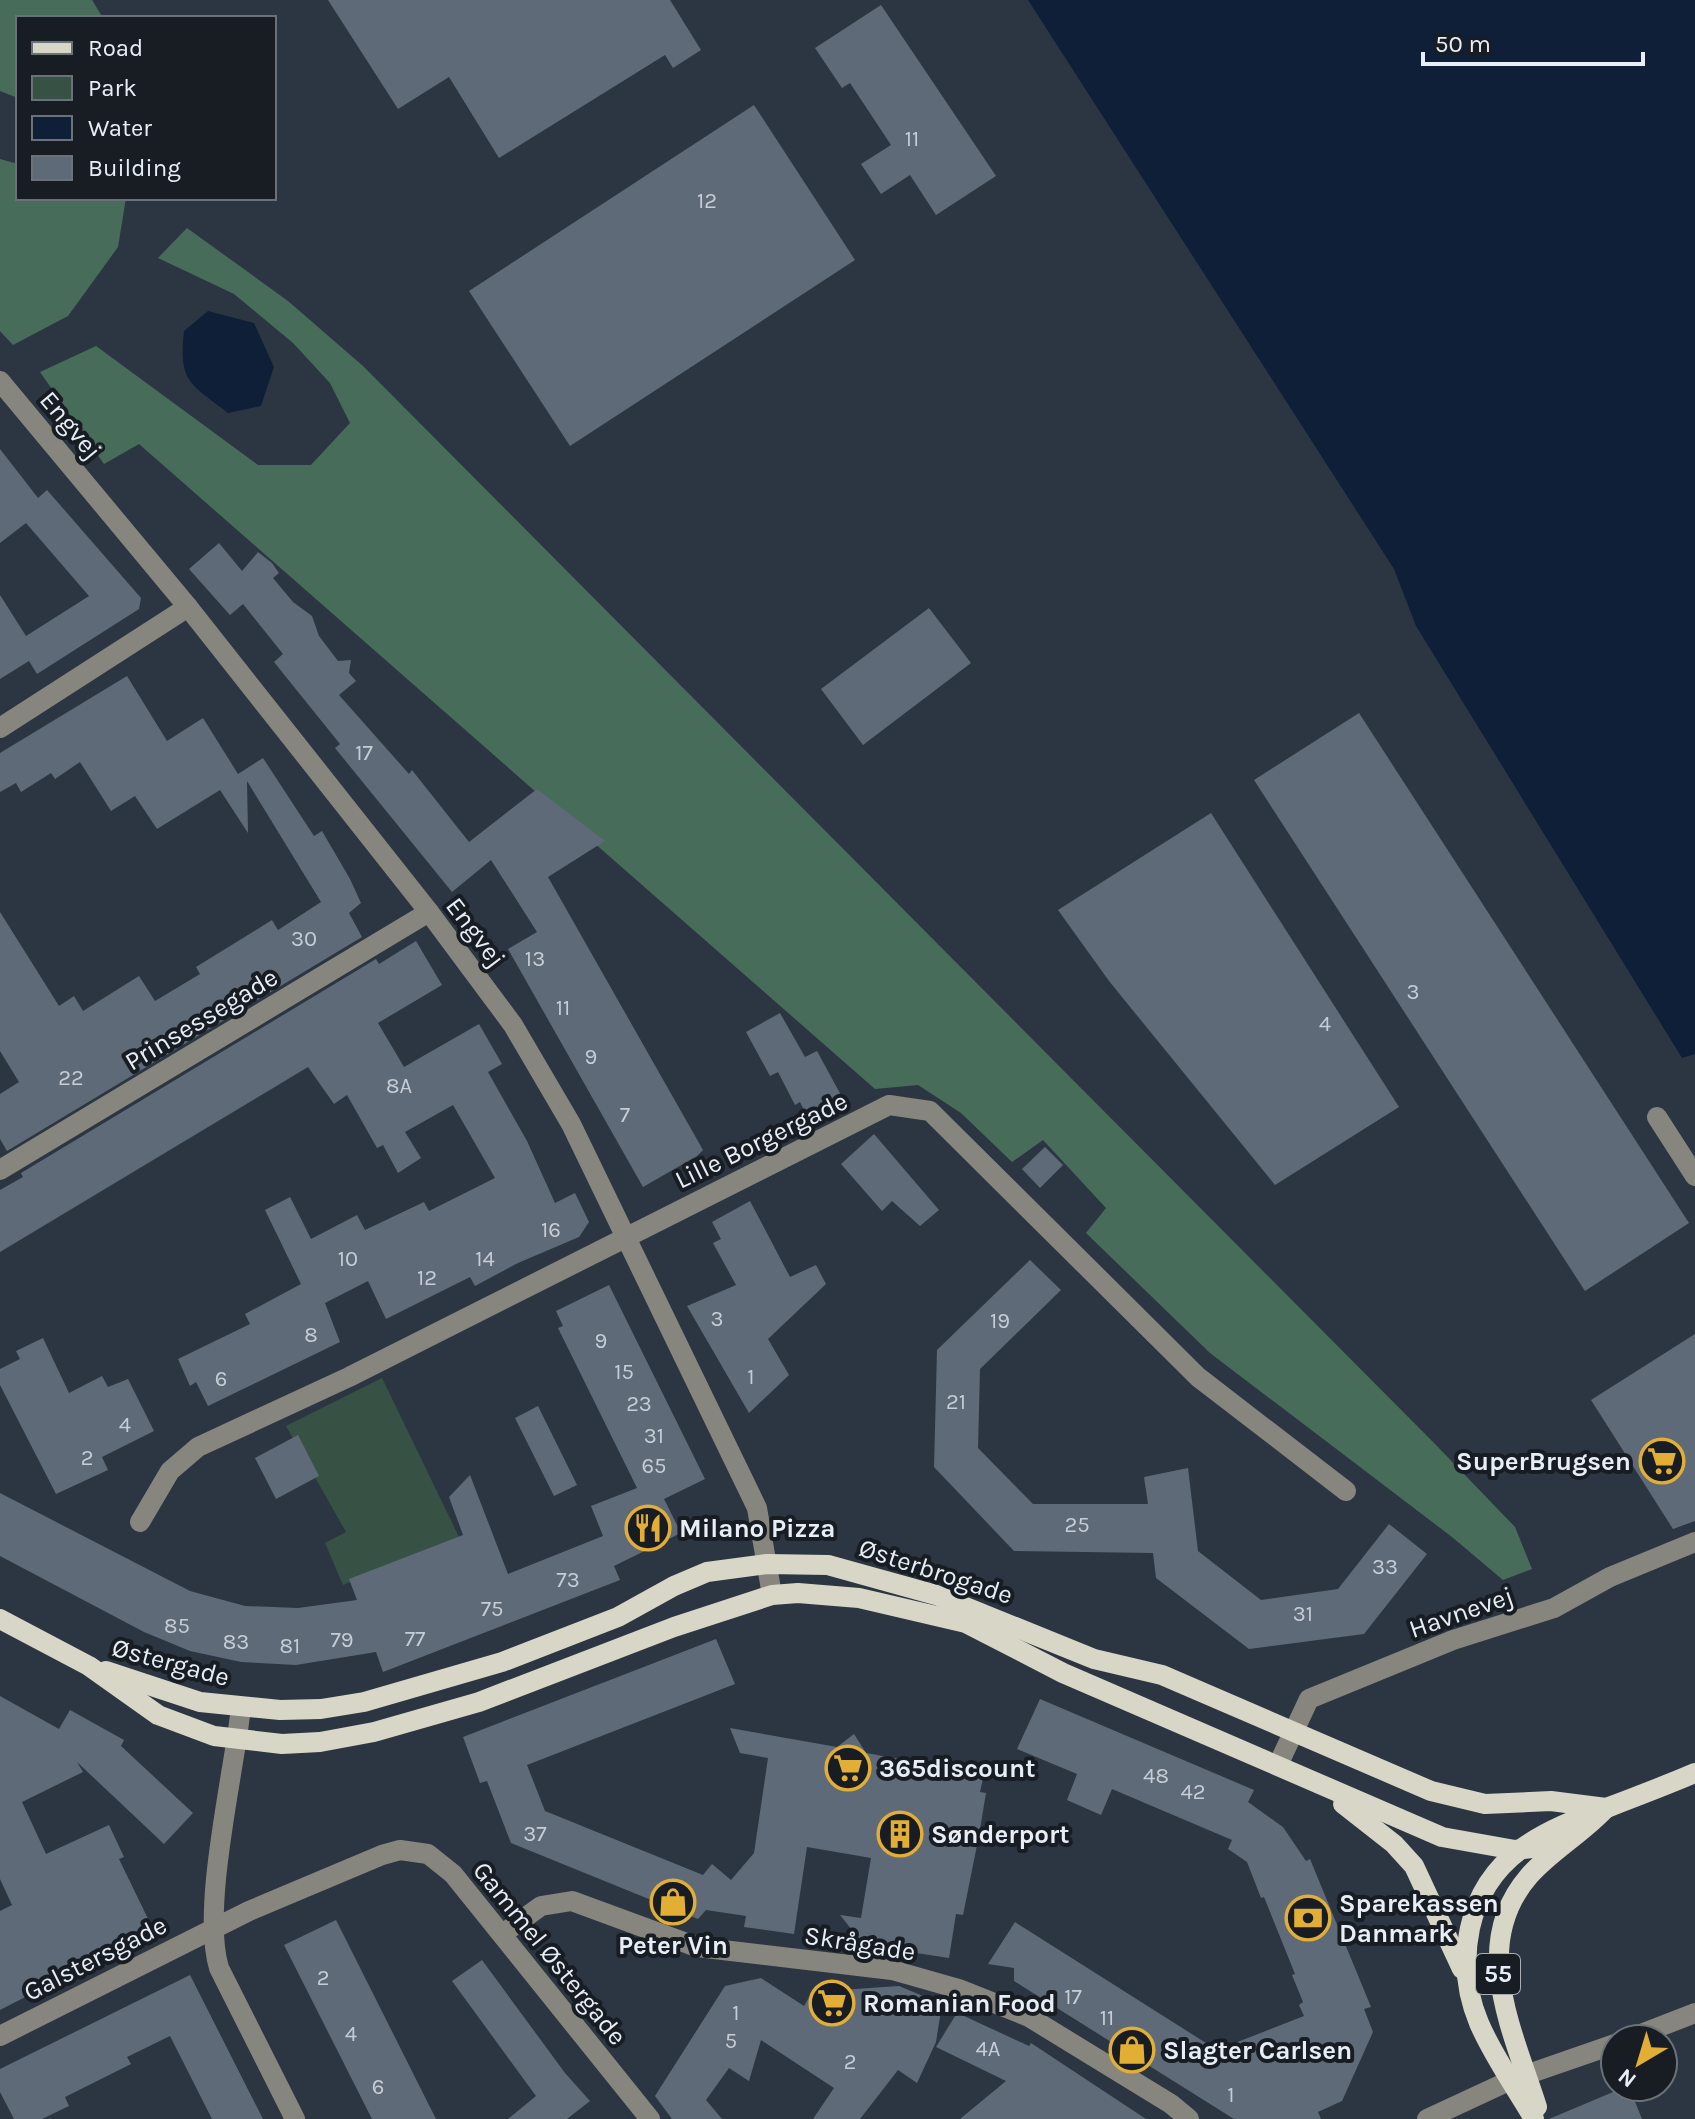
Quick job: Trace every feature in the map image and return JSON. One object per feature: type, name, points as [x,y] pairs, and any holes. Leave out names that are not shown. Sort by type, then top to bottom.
[{"type":"main road","name":"Østerbrogade","points":[[241,1707],[321,1709],[364,1702],[551,1644],[618,1617],[699,1575],[767,1564],[828,1565],[936,1595],[1094,1659],[1162,1675],[1454,1798],[1485,1804],[1551,1801],[1608,1808]]},
{"type":"main road","name":"Østerbrogade","points":[[237,1741],[320,1742],[374,1732],[479,1702],[733,1605],[772,1595],[798,1593],[859,1598],[966,1623],[1063,1673],[1442,1837],[1515,1850],[1561,1845]]},
{"type":"main road","name":"Østergade","points":[[0,1619],[89,1666],[158,1715],[186,1727],[237,1741]]},
{"type":"main road","name":"Østergade","points":[[89,1666],[200,1702],[241,1707]]},
{"type":"main road","points":[[1561,1845],[1586,1830],[1608,1808],[1695,1773]]},
{"type":"main road","points":[[1315,1782],[1394,1844],[1414,1866],[1466,1977]]},
{"type":"main road","name":"55","points":[[1540,2119],[1519,2077],[1479,2024],[1466,1977],[1466,1948],[1478,1899],[1492,1875],[1515,1850],[1562,1823],[1608,1808]]},
{"type":"main road","name":"55","points":[[1534,2119],[1519,2077],[1499,1984],[1499,1934],[1511,1899],[1561,1845]]},
{"type":"street","name":"Engvej","points":[[0,381],[188,607],[429,912],[513,1025],[571,1124],[757,1508],[772,1595]]},
{"type":"street","points":[[0,728],[188,607]]},
{"type":"street","name":"Prinsessegade","points":[[0,1170],[429,912]]},
{"type":"street","name":"Lille Borgergade","points":[[140,1522],[170,1471],[198,1447],[349,1377],[889,1105],[930,1111],[1198,1377],[1346,1491]]},
{"type":"street","points":[[1657,1117],[1695,1176]]},
{"type":"street","name":"Havnevej","points":[[1278,1765],[1309,1699],[1453,1640],[1554,1608],[1610,1577],[1695,1542]]},
{"type":"street","points":[[241,1707],[217,1888],[214,1950],[219,1968],[295,2119]]},
{"type":"street","name":"Gammel Østergade","points":[[215,1928],[400,1850],[428,1854],[453,1874],[504,1933],[650,2119]]},
{"type":"street","name":"Skrågade","points":[[504,1933],[541,1906],[572,1901],[697,1947],[892,1970],[959,1989],[1029,2017],[1171,2104],[1189,2119]]},
{"type":"street","name":"Galstersgade","points":[[0,2036],[215,1928]]},
{"type":"street","points":[[1669,2023],[1695,2013]]},
{"type":"street","points":[[1427,2119],[1519,2077],[1599,2050]]},
{"type":"green space","points":[[0,0],[92,0],[102,16],[16,16],[16,97],[0,91]]},
{"type":"green space","points":[[0,159],[16,163],[16,200],[126,200],[118,247],[68,316],[13,345],[0,331]]},
{"type":"green space","points":[[187,228],[288,301],[363,366],[1436,1445],[1515,1527],[1532,1569],[1503,1580],[1452,1537],[1210,1353],[1086,1233],[1106,1208],[1043,1140],[1012,1162],[961,1113],[918,1085],[875,1089],[139,444],[104,464],[40,372],[96,346],[258,465],[311,465],[350,423],[330,383],[293,343],[234,294],[158,258]]},
{"type":"green space","points":[[382,1378],[459,1537],[343,1585],[325,1543],[346,1532],[286,1426]]},
{"type":"water","points":[[1028,0],[1695,0],[1695,1054],[1682,1058],[1416,626],[1394,569]]},
{"type":"water","points":[[208,311],[254,323],[274,367],[261,406],[228,413],[190,381],[183,362],[184,331]]},
{"type":"building","points":[[328,0],[670,0],[701,50],[673,68],[665,55],[499,158],[449,77],[398,109]]},
{"type":"building","points":[[881,5],[996,176],[936,215],[910,175],[881,194],[861,164],[891,145],[850,83],[842,88],[815,48]]},
{"type":"building","points":[[754,105],[855,260],[570,446],[469,291]]},
{"type":"building","points":[[0,449],[38,498],[47,490],[141,598],[139,609],[37,674],[29,661],[0,679],[0,595],[26,636],[89,596],[26,523],[0,543]]},
{"type":"building","points":[[219,543],[242,571],[258,552],[272,563],[279,573],[273,578],[293,602],[312,616],[319,636],[338,661],[351,660],[349,673],[356,681],[339,695],[409,774],[412,770],[469,842],[537,789],[605,841],[548,877],[703,1150],[697,1156],[643,1187],[508,949],[537,932],[491,860],[452,892],[335,748],[340,744],[274,662],[283,654],[243,604],[230,615],[189,569]]},
{"type":"building","points":[[929,608],[971,663],[863,745],[821,689]]},
{"type":"building","points":[[127,676],[167,741],[203,718],[238,774],[263,758],[314,836],[322,831],[350,879],[361,903],[349,913],[362,937],[7,1151],[0,1139],[0,1094],[19,1082],[0,1051],[0,912],[59,1006],[74,996],[83,1011],[139,976],[155,1001],[200,974],[196,967],[272,920],[278,930],[321,902],[247,781],[248,833],[220,790],[157,829],[135,796],[111,811],[80,762],[55,779],[51,773],[21,792],[16,783],[0,792],[0,753]]},
{"type":"building","points":[[1359,713],[1689,1223],[1585,1291],[1254,780]]},
{"type":"building","points":[[1211,813],[1399,1107],[1275,1185],[1109,981],[1058,910]]},
{"type":"building","points":[[416,941],[442,985],[378,1023],[404,1067],[479,1024],[502,1064],[488,1072],[527,1141],[555,1203],[575,1193],[589,1222],[579,1237],[518,1263],[475,1286],[470,1277],[386,1319],[368,1281],[325,1303],[340,1342],[208,1406],[196,1382],[190,1386],[178,1359],[250,1324],[245,1314],[301,1284],[265,1210],[290,1197],[311,1239],[357,1215],[365,1230],[424,1202],[429,1211],[495,1178],[453,1105],[405,1132],[421,1158],[398,1173],[383,1145],[377,1148],[347,1095],[334,1104],[308,1067],[0,1252],[0,1190],[23,1177],[21,1173],[376,959],[379,964]]},
{"type":"building","points":[[780,1013],[805,1057],[817,1051],[842,1097],[807,1116],[800,1102],[795,1105],[778,1072],[770,1076],[746,1032]]},
{"type":"building","points":[[874,1134],[939,1210],[920,1226],[892,1201],[882,1211],[841,1164]]},
{"type":"building","points":[[1045,1147],[1063,1165],[1040,1188],[1022,1169]]},
{"type":"building","points":[[750,1201],[790,1277],[816,1265],[826,1284],[768,1339],[789,1375],[749,1413],[687,1306],[736,1285],[713,1243],[721,1239],[712,1222]]},
{"type":"building","points":[[1030,1260],[1061,1290],[980,1369],[978,1448],[1033,1504],[1148,1504],[1144,1477],[1188,1468],[1198,1551],[1261,1600],[1338,1589],[1389,1524],[1427,1554],[1364,1634],[1249,1649],[1156,1578],[1153,1553],[1014,1551],[934,1467],[937,1350]]},
{"type":"building","points":[[609,1285],[705,1479],[664,1499],[681,1533],[614,1566],[620,1580],[383,1672],[376,1652],[296,1665],[241,1662],[190,1651],[144,1632],[0,1556],[0,1493],[190,1591],[245,1606],[298,1608],[357,1600],[349,1579],[463,1535],[449,1497],[470,1475],[508,1574],[603,1536],[591,1506],[637,1488],[558,1328],[563,1326],[556,1311]]},
{"type":"building","name":"SuperBrugsen","points":[[1695,1334],[1695,1521],[1673,1529],[1591,1400]]},
{"type":"building","points":[[43,1338],[69,1393],[102,1376],[108,1387],[128,1379],[154,1431],[102,1457],[108,1470],[56,1494],[0,1385],[0,1369],[20,1359],[16,1351]]},
{"type":"building","points":[[538,1406],[577,1485],[554,1496],[515,1418]]},
{"type":"building","points":[[298,1435],[319,1476],[276,1499],[255,1458]]},
{"type":"building","points":[[716,1639],[735,1684],[527,1765],[545,1811],[703,1875],[712,1864],[731,1880],[754,1853],[768,1758],[740,1753],[730,1728],[837,1747],[854,1734],[866,1753],[984,1774],[980,1792],[986,1793],[979,1835],[963,1915],[956,1914],[949,1958],[864,1945],[840,1915],[861,1918],[871,1858],[807,1847],[794,1934],[744,1927],[746,1916],[706,1910],[698,1919],[511,1843],[487,1781],[480,1783],[463,1737]]},
{"type":"building","points":[[0,1696],[59,1729],[70,1710],[124,1740],[121,1746],[193,1813],[164,1844],[77,1762],[83,1772],[22,1802],[46,1854],[109,1825],[124,1857],[119,1859],[151,1925],[110,1946],[113,1952],[0,2010],[0,1911],[12,1905],[0,1879]]},
{"type":"building","points":[[1040,1699],[1254,1790],[1248,1802],[1283,1827],[1306,1861],[1310,1859],[1371,2007],[1364,2009],[1373,2032],[1342,2101],[1318,2112],[1321,2119],[1234,2119],[1014,1981],[1014,1968],[988,1964],[1015,1922],[1217,2050],[1304,2016],[1299,2005],[1303,2002],[1292,1975],[1295,1974],[1264,1897],[1261,1898],[1247,1862],[1228,1849],[1232,1840],[1112,1789],[1101,1815],[1067,1800],[1077,1774],[1017,1749]]},
{"type":"building","points":[[336,1920],[436,2119],[372,2119],[284,1945]]},
{"type":"building","points":[[482,1960],[565,2073],[590,2101],[567,2119],[508,2119],[536,2096],[452,1981]]},
{"type":"building","points":[[190,1975],[263,2119],[212,2119],[170,2036],[127,2057],[131,2064],[65,2097],[69,2106],[42,2119],[14,2119],[0,2092],[0,2069]]},
{"type":"building","points":[[761,1978],[804,2006],[812,1992],[899,1986],[942,2004],[936,2042],[917,2083],[898,2070],[860,2119],[813,2119],[834,2088],[761,2040],[749,2081],[729,2068],[706,2100],[722,2119],[672,2119],[655,2096],[725,1986]]},
{"type":"building","points":[[955,2016],[964,2016],[1029,2046],[1031,2043],[1146,2119],[960,2119],[1006,2081],[936,2047]]},
{"type":"building","points":[[1599,2098],[1599,2103],[1636,2103],[1642,2119],[1549,2119]]},
{"type":"place","name":"SuperBrugsen","points":[[1662,1461]]},
{"type":"place","name":"Milano Pizza","points":[[648,1528]]},
{"type":"place","name":"365discount","points":[[848,1768]]},
{"type":"place","name":"Sønderport","points":[[900,1834]]},
{"type":"place","name":"Peter Vin","points":[[673,1902]]},
{"type":"place","name":"Sparekassen Danmark","points":[[1308,1918]]},
{"type":"place","name":"Romanian Food","points":[[832,2003]]},
{"type":"place","name":"Slagter Carlsen","points":[[1132,2050]]}]
